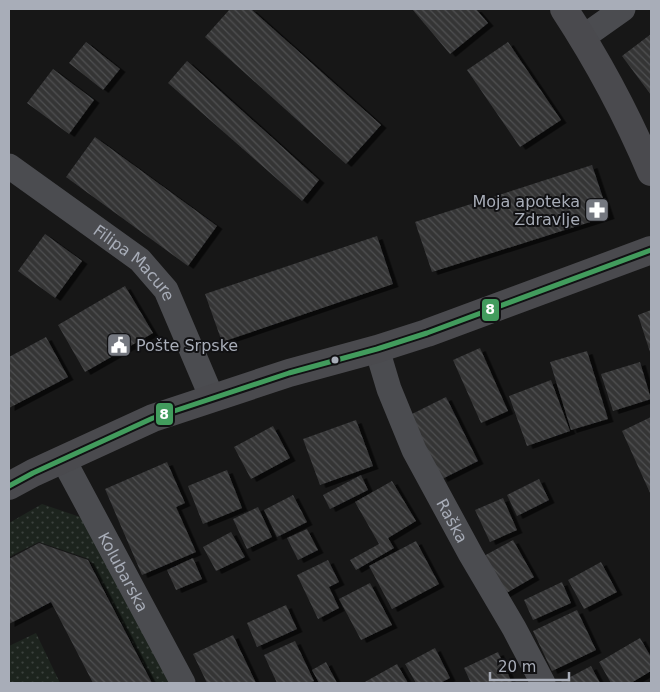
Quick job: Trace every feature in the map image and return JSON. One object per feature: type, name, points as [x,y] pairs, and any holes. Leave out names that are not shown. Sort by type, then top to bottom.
[{"type":"main road","points":[[564,9],[636,136],[651,172]]},
{"type":"main road","points":[[9,486],[33,473],[153,418],[289,373],[377,349],[448,326],[651,250]]},
{"type":"street","points":[[582,38],[623,9]]},
{"type":"street","name":"Filipa Macure","points":[[9,166],[140,260],[154,275],[166,290],[212,398]]},
{"type":"street","name":"Raška","points":[[377,349],[389,389],[414,450],[543,683]]},
{"type":"street","name":"Kolubarska","points":[[63,459],[183,683]]},
{"type":"shaded area","points":[[42,504],[83,518],[173,683],[153,683],[89,559],[39,542],[9,557],[9,523]]},
{"type":"shaded area","points":[[36,633],[60,683],[9,683],[9,646]]},
{"type":"building","points":[[230,9],[251,9],[381,125],[346,164],[205,37]]},
{"type":"building","points":[[412,9],[476,9],[488,23],[450,54]]},
{"type":"building","points":[[651,34],[651,95],[622,56]]},
{"type":"building","points":[[86,42],[120,69],[103,90],[69,63]]},
{"type":"building","points":[[508,42],[561,120],[520,147],[467,70]]},
{"type":"building","points":[[187,61],[319,180],[302,201],[168,83]]},
{"type":"building","points":[[53,69],[94,100],[69,134],[27,103]]},
{"type":"building","points":[[95,137],[217,226],[188,266],[66,177]]},
{"type":"building","points":[[592,165],[609,216],[432,272],[415,222]]},
{"type":"building","points":[[45,234],[82,261],[55,298],[18,271]]},
{"type":"building","points":[[377,236],[393,284],[222,342],[205,294]]},
{"type":"building","points":[[125,286],[153,333],[85,372],[58,325]]},
{"type":"building","points":[[651,310],[651,355],[638,315]]},
{"type":"building","points":[[46,337],[68,377],[9,408],[9,357]]},
{"type":"building","points":[[480,348],[508,411],[481,423],[453,360]]},
{"type":"building","points":[[587,351],[608,419],[571,430],[550,362]]},
{"type":"building","points":[[640,362],[651,399],[613,411],[601,374]]},
{"type":"building","points":[[551,380],[570,431],[527,446],[509,396]]},
{"type":"building","points":[[446,397],[478,461],[442,479],[410,415]]},
{"type":"building","points":[[651,417],[651,495],[622,431]]},
{"type":"building","points":[[356,420],[373,466],[320,485],[303,439]]},
{"type":"building","points":[[273,426],[290,458],[251,479],[234,447]]},
{"type":"building","points":[[167,462],[185,503],[176,507],[196,552],[142,575],[105,489]]},
{"type":"building","points":[[227,470],[242,508],[203,524],[188,486]]},
{"type":"building","points":[[361,475],[368,490],[330,509],[323,495]]},
{"type":"building","points":[[539,479],[549,500],[517,516],[507,495]]},
{"type":"building","points":[[392,481],[416,521],[388,538],[394,548],[356,570],[350,560],[379,544],[355,502]]},
{"type":"building","points":[[293,495],[307,522],[277,537],[264,510]]},
{"type":"building","points":[[503,498],[517,530],[490,542],[475,510]]},
{"type":"building","points":[[258,507],[272,537],[247,549],[233,519]]},
{"type":"building","points":[[307,529],[318,550],[298,560],[287,538]]},
{"type":"building","points":[[231,532],[245,557],[216,571],[203,547]]},
{"type":"building","points":[[513,540],[534,577],[503,595],[482,557]]},
{"type":"building","points":[[416,541],[439,584],[392,609],[369,566]]},
{"type":"building","points":[[39,543],[88,560],[152,683],[93,683],[51,602],[9,624],[9,559]]},
{"type":"building","points":[[193,558],[202,579],[176,590],[167,570]]},
{"type":"building","points":[[328,560],[339,582],[329,587],[339,608],[318,619],[297,575]]},
{"type":"building","points":[[601,562],[617,592],[584,609],[568,580]]},
{"type":"building","points":[[562,582],[571,603],[533,620],[524,600]]},
{"type":"building","points":[[370,583],[392,625],[361,640],[339,599]]},
{"type":"building","points":[[286,605],[297,629],[257,647],[247,623]]},
{"type":"building","points":[[577,610],[596,650],[552,671],[533,631]]},
{"type":"building","points":[[233,635],[256,683],[207,683],[193,654]]},
{"type":"building","points":[[640,638],[651,657],[651,671],[631,683],[611,683],[599,662]]},
{"type":"building","points":[[295,641],[314,681],[309,683],[277,683],[264,655]]},
{"type":"building","points":[[435,648],[450,678],[443,683],[416,683],[405,664]]},
{"type":"building","points":[[498,652],[512,683],[471,683],[464,668]]},
{"type":"building","points":[[326,662],[337,683],[319,683],[312,670]]},
{"type":"building","points":[[397,664],[408,683],[363,683]]},
{"type":"building","points":[[591,666],[600,683],[559,683]]},
{"type":"transit line","name":"8","points":[[9,486],[33,473],[153,418],[289,373],[427,333],[651,250]]},
{"type":"place","name":"Moja apoteka Zdravlje","points":[[597,210]]},
{"type":"place","name":"Pošte Srpske","points":[[119,345]]}]
